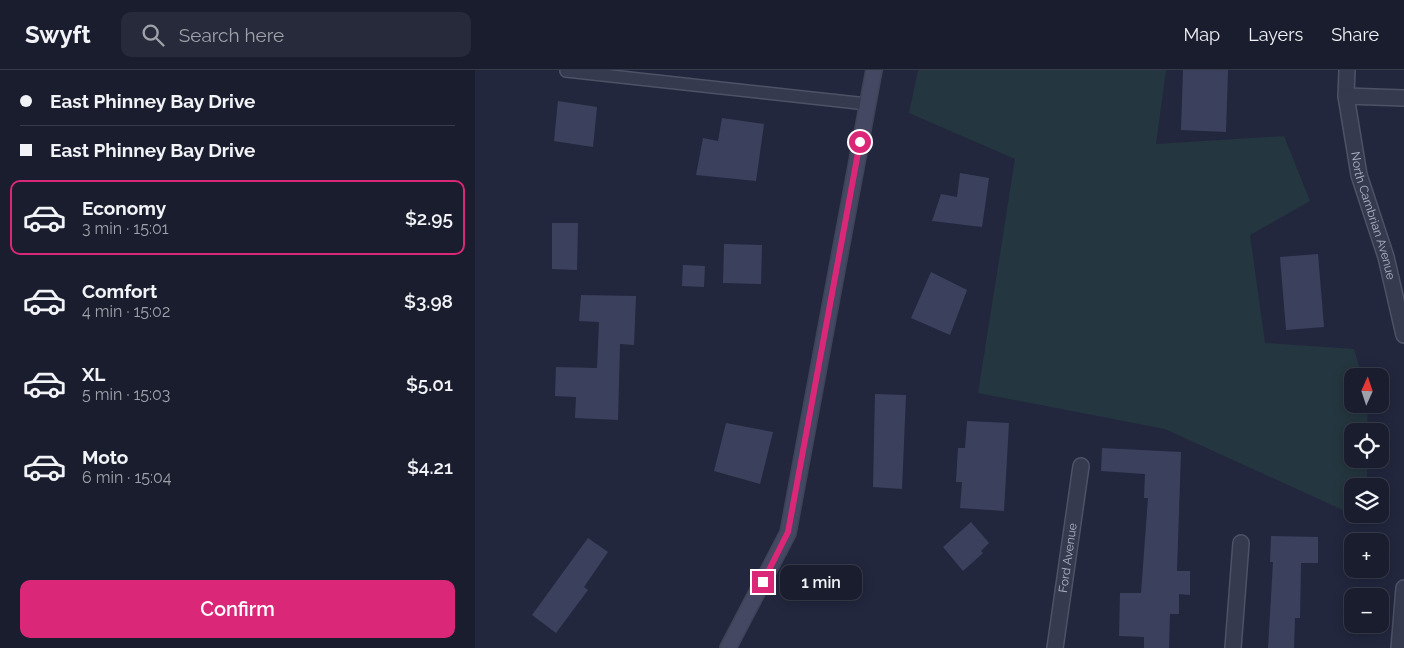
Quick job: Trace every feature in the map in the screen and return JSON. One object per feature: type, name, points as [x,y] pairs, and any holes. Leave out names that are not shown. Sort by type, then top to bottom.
[{"type":"street","points":[[729,648],[788,532],[874,70]]},
{"type":"street","name":"North Cambrian Avenue","points":[[1347,70],[1346,96],[1359,175],[1386,257],[1404,335]]},
{"type":"street","points":[[1346,96],[1404,98]]},
{"type":"street","name":"Ford Avenue","points":[[1055,648],[1081,466]]},
{"type":"street","points":[[1233,648],[1241,543]]},
{"type":"street","points":[[1399,648],[1404,588]]},
{"type":"lane","points":[[566,71],[867,104]]},
{"type":"shaded area","points":[[918,70],[1166,70],[1156,144],[1284,136],[1310,201],[1250,235],[1265,343],[1354,349],[1360,368],[1344,368],[1344,413],[1368,413],[1367,423],[1344,423],[1344,468],[1367,468],[1367,478],[1344,478],[1344,511],[1165,429],[978,393],[1015,159],[909,113]]},
{"type":"building","points":[[1183,70],[1228,70],[1226,132],[1181,130]]},
{"type":"building","points":[[558,101],[597,107],[593,147],[554,141]]},
{"type":"building","points":[[722,118],[764,124],[756,181],[696,175],[703,138],[718,141]]},
{"type":"building","points":[[960,173],[989,178],[982,227],[932,221],[941,194],[957,197]]},
{"type":"building","points":[[552,223],[578,223],[577,270],[552,269]]},
{"type":"building","points":[[724,244],[762,245],[761,284],[723,283]]},
{"type":"building","points":[[1318,254],[1324,327],[1286,330],[1280,257]]},
{"type":"building","points":[[683,265],[705,266],[704,287],[682,286]]},
{"type":"building","points":[[931,272],[967,290],[950,335],[911,318]]},
{"type":"building","points":[[581,295],[636,296],[634,345],[620,344],[618,420],[575,418],[576,397],[555,396],[556,367],[597,368],[599,322],[579,321]]},
{"type":"building","points":[[875,394],[906,395],[902,489],[873,487]]},
{"type":"building","points":[[967,421],[1009,423],[1004,511],[960,508],[962,482],[956,482],[958,448],[965,448]]},
{"type":"building","points":[[726,423],[773,432],[760,484],[714,471]]},
{"type":"building","points":[[1102,448],[1181,452],[1177,571],[1190,571],[1190,595],[1179,594],[1179,614],[1170,614],[1169,648],[1144,648],[1144,637],[1119,636],[1120,593],[1141,593],[1148,498],[1144,498],[1145,474],[1101,471]]},
{"type":"building","points":[[971,522],[989,543],[981,551],[983,553],[963,571],[943,547]]},
{"type":"building","points":[[1271,536],[1318,537],[1318,563],[1301,563],[1300,618],[1295,618],[1294,648],[1268,648],[1273,562],[1270,562]]},
{"type":"building","points":[[588,538],[608,552],[584,587],[588,590],[556,633],[532,615]]},
{"type":"route","points":[[763,582],[788,532],[860,142]]}]
